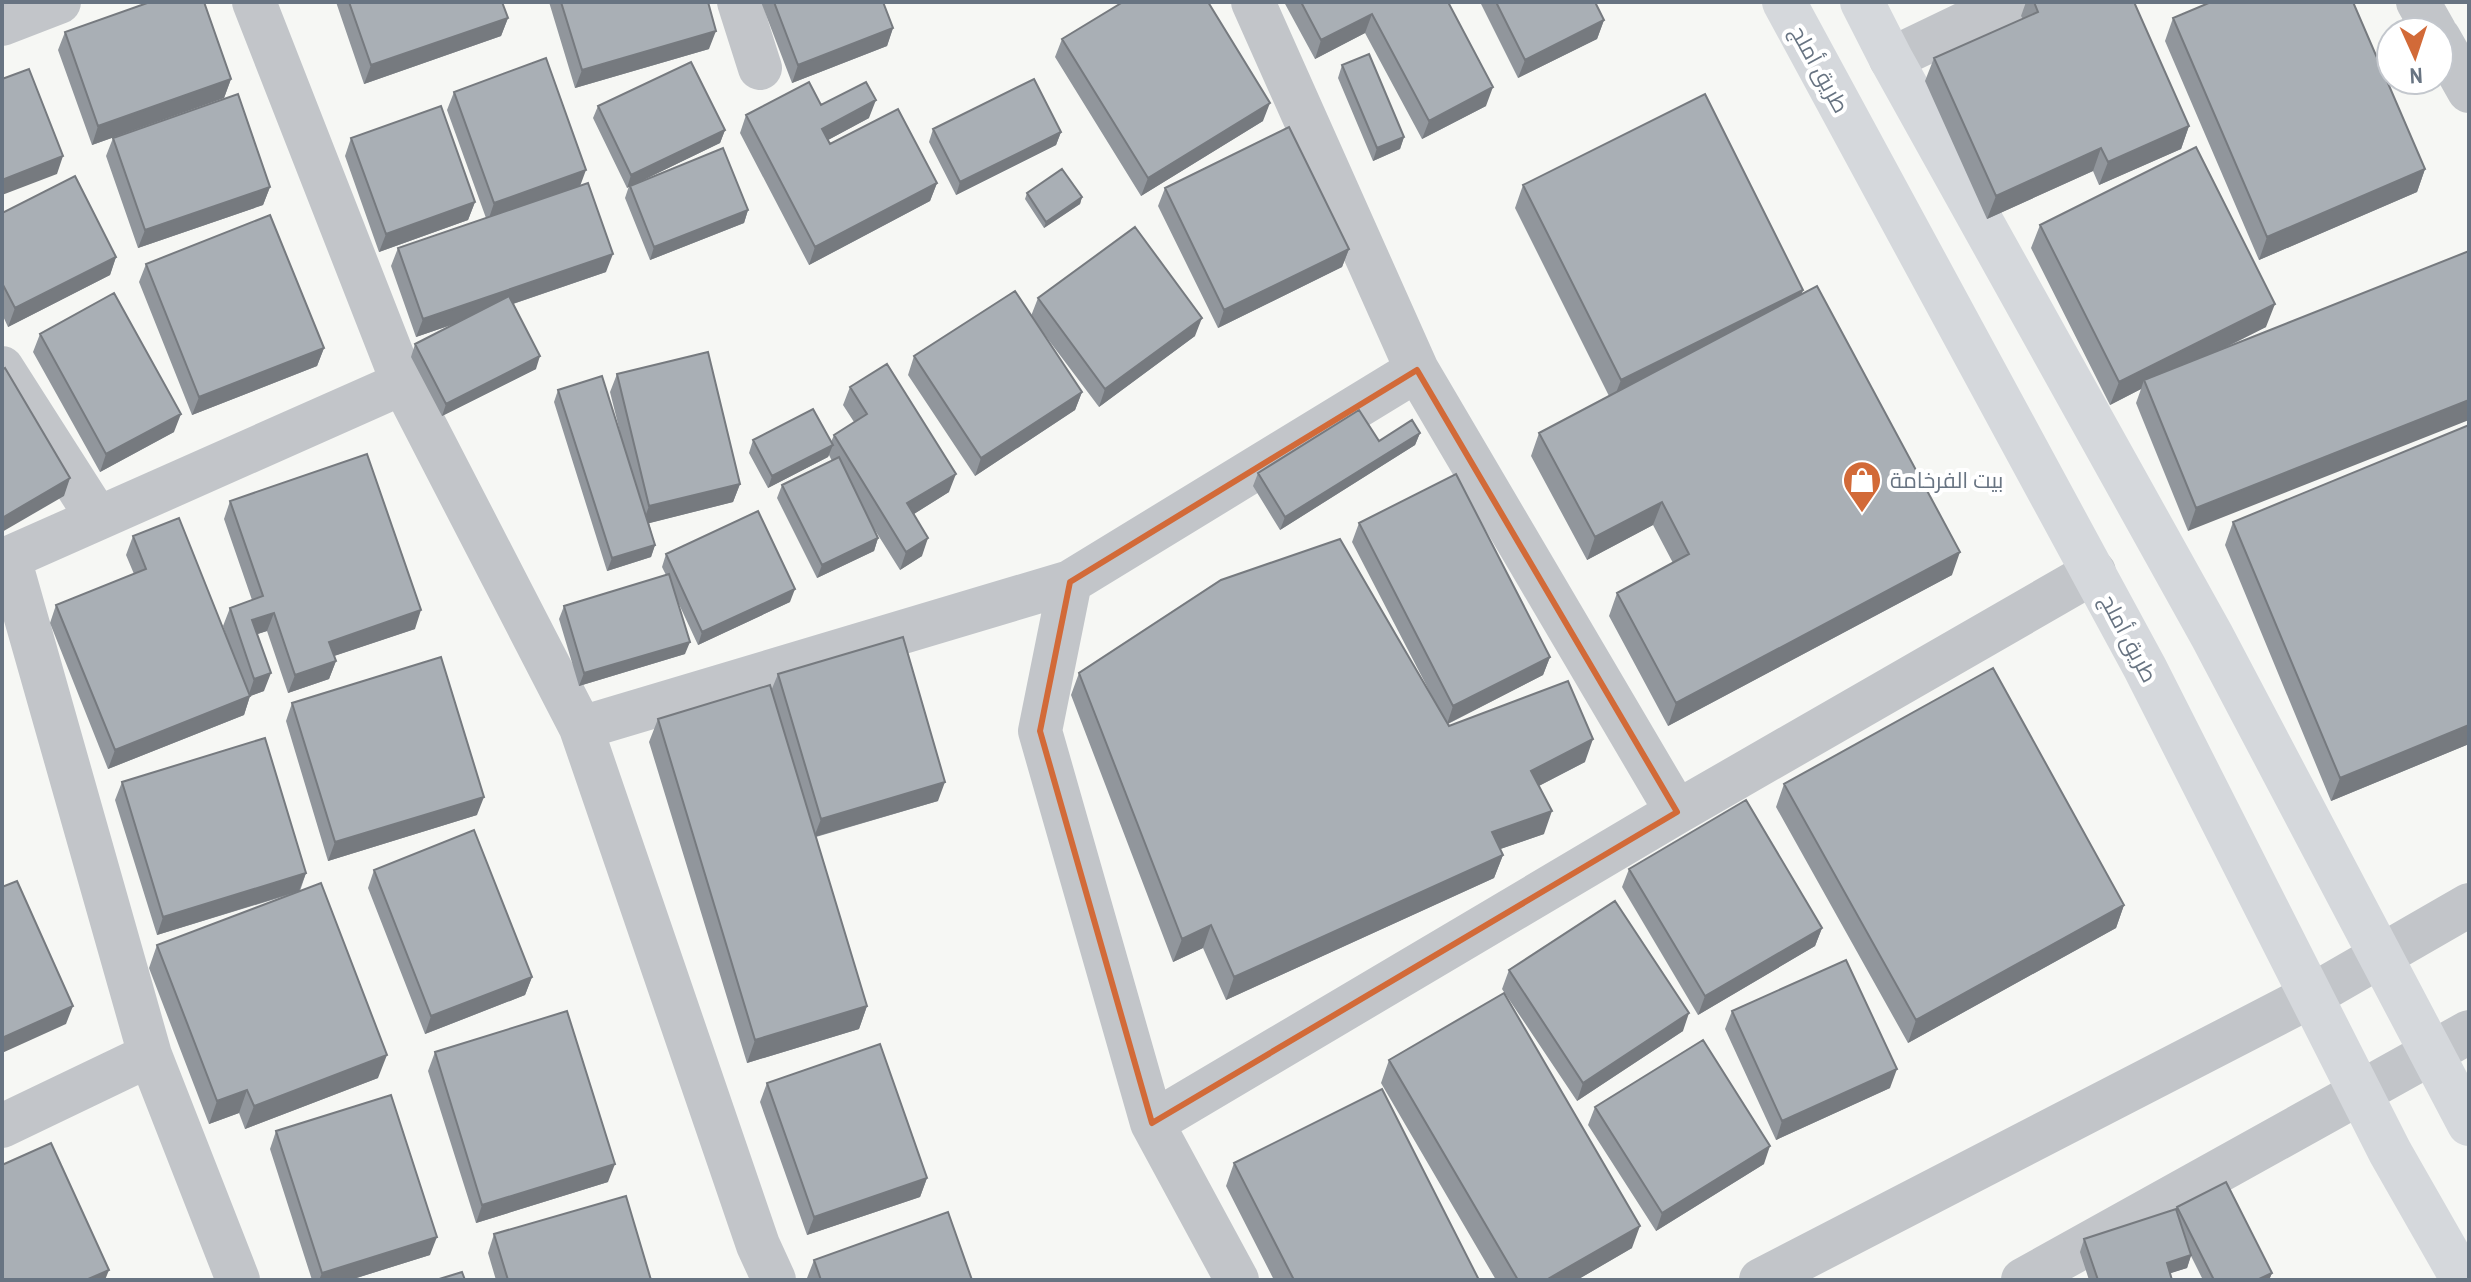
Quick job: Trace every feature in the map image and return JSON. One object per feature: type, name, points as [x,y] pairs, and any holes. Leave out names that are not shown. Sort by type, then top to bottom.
[{"type":"highway","name":"طريق أملج","points":[[1784,2],[2094,572],[2390,1152],[2463,1280]]},
{"type":"highway","points":[[1862,2],[2212,636],[2469,1124]]},
{"type":"street","points":[[2,24],[59,2]]},
{"type":"street","points":[[254,2],[403,383],[581,728],[758,1245],[774,1280]]},
{"type":"street","points":[[739,2],[760,68]]},
{"type":"street","points":[[1253,2],[1417,370],[1677,812]]},
{"type":"street","points":[[1891,59],[2010,2]]},
{"type":"street","points":[[2455,66],[2469,91]]},
{"type":"street","points":[[2,368],[97,517]]},
{"type":"street","points":[[581,728],[1070,582],[1417,370]]},
{"type":"street","points":[[238,1280],[150,1055],[5,559],[403,383]]},
{"type":"street","points":[[1152,1123],[1677,812],[2094,572]]},
{"type":"street","points":[[1070,582],[1040,731],[1152,1123],[1237,1280]]},
{"type":"street","points":[[1761,1280],[2311,996],[2469,905]]},
{"type":"street","points":[[2023,1280],[2469,1032]]},
{"type":"street","points":[[2,1126],[150,1055]]},
{"type":"highlighted area","points":[[1417,370],[1677,812],[1152,1123],[1040,731],[1070,582]]},
{"type":"building","points":[[150,2],[204,2],[231,79],[98,126],[65,32]]},
{"type":"building","points":[[349,2],[502,2],[508,18],[371,65]]},
{"type":"building","points":[[561,2],[708,2],[716,31],[582,70]]},
{"type":"building","points":[[774,2],[883,2],[893,28],[798,65]]},
{"type":"building","points":[[1123,2],[1208,2],[1270,103],[1148,178],[1062,39]]},
{"type":"building","points":[[1301,2],[1448,2],[1493,87],[1429,121],[1372,14],[1321,40]]},
{"type":"building","points":[[1496,2],[1595,2],[1604,20],[1525,60]]},
{"type":"building","points":[[2034,2],[2134,2],[2189,126],[2108,162],[2101,148],[1996,196],[1934,58],[2038,12]]},
{"type":"building","points":[[2211,2],[2353,2],[2375,53],[2375,96],[2394,96],[2425,169],[2267,237],[2173,18]]},
{"type":"building","points":[[1369,54],[1404,137],[1377,148],[1342,65]]},
{"type":"building","points":[[546,58],[586,170],[494,203],[454,92]]},
{"type":"building","points":[[691,62],[725,130],[631,175],[598,106]]},
{"type":"building","points":[[29,69],[63,156],[2,180],[2,79]]},
{"type":"building","points":[[1034,79],[1061,132],[960,182],[933,129]]},
{"type":"building","points":[[809,82],[821,105],[866,82],[876,100],[822,129],[830,144],[898,109],[937,183],[815,247],[746,115]]},
{"type":"building","points":[[238,94],[270,187],[145,230],[113,138]]},
{"type":"building","points":[[1705,94],[1803,290],[1621,380],[1523,185]]},
{"type":"building","points":[[441,106],[475,202],[386,234],[351,138]]},
{"type":"building","points":[[1289,127],[1349,249],[1224,310],[1165,188]]},
{"type":"building","points":[[2196,147],[2275,304],[2119,382],[2040,225]]},
{"type":"building","points":[[723,148],[748,210],[654,247],[630,186]]},
{"type":"building","points":[[1062,169],[1082,197],[1046,222],[1027,193]]},
{"type":"building","points":[[75,176],[116,257],[15,308],[2,283],[2,213]]},
{"type":"building","points":[[588,183],[613,254],[423,319],[398,248]]},
{"type":"building","points":[[270,215],[324,348],[199,397],[146,264]]},
{"type":"building","points":[[1135,227],[1202,318],[1105,389],[1038,298]]},
{"type":"building","points":[[2469,251],[2469,400],[2196,508],[2144,380]]},
{"type":"building","points":[[1817,286],[1960,552],[1676,703],[1617,593],[1689,554],[1662,502],[1595,537],[1539,433]]},
{"type":"building","points":[[1015,291],[1082,392],[981,458],[914,356]]},
{"type":"building","points":[[114,293],[181,414],[106,454],[40,334]]},
{"type":"building","points":[[509,296],[540,356],[446,404],[415,344]]},
{"type":"building","points":[[708,352],[740,484],[649,506],[617,374]]},
{"type":"building","points":[[887,364],[956,474],[907,503],[928,538],[906,552],[834,435],[867,414],[850,387]]},
{"type":"building","points":[[5,368],[70,478],[2,518],[2,370]]},
{"type":"building","points":[[602,376],[655,545],[612,558],[558,390]]},
{"type":"building","points":[[813,409],[833,445],[772,476],[753,440]]},
{"type":"building","points":[[1359,410],[1379,441],[1412,420],[1420,433],[1285,517],[1258,473]]},
{"type":"building","points":[[2469,425],[2469,725],[2340,778],[2233,522]]},
{"type":"building","points":[[367,454],[421,610],[329,642],[336,661],[295,675],[274,613],[252,620],[271,673],[254,679],[230,608],[263,596],[230,501]]},
{"type":"building","points":[[839,457],[878,538],[822,565],[782,485]]},
{"type":"building","points":[[1456,474],[1550,657],[1453,706],[1359,523]]},
{"type":"building","points":[[758,511],[795,589],[702,632],[666,554]]},
{"type":"building","points":[[179,518],[250,696],[115,750],[56,605],[146,569],[133,536]]},
{"type":"building","points":[[1340,539],[1449,726],[1568,681],[1593,739],[1531,771],[1552,811],[1492,832],[1503,855],[1234,977],[1211,925],[1182,939],[1079,673],[1221,580]]},
{"type":"building","points":[[669,574],[690,642],[584,673],[564,606]]},
{"type":"building","points":[[903,637],[945,782],[821,819],[778,674]]},
{"type":"building","points":[[441,657],[484,797],[335,842],[292,703]]},
{"type":"building","points":[[1993,668],[2124,905],[1916,1020],[1784,784]]},
{"type":"building","points":[[770,685],[867,1006],[755,1040],[658,719]]},
{"type":"building","points":[[265,738],[306,873],[163,917],[122,782]]},
{"type":"building","points":[[1746,800],[1822,928],[1705,996],[1629,869]]},
{"type":"building","points":[[474,830],[532,977],[431,1016],[374,870]]},
{"type":"building","points":[[17,881],[73,1006],[2,1038],[2,887]]},
{"type":"building","points":[[321,883],[387,1055],[254,1106],[247,1090],[217,1101],[157,945]]},
{"type":"building","points":[[1615,901],[1689,1013],[1583,1083],[1509,970]]},
{"type":"building","points":[[1846,960],[1897,1069],[1782,1121],[1732,1011]]},
{"type":"building","points":[[1504,993],[1640,1226],[1546,1280],[1518,1280],[1389,1060]]},
{"type":"building","points":[[567,1011],[615,1164],[482,1205],[435,1052]]},
{"type":"building","points":[[1703,1040],[1770,1146],[1662,1213],[1595,1107]]},
{"type":"building","points":[[880,1044],[927,1178],[814,1217],[767,1083]]},
{"type":"building","points":[[1382,1089],[1479,1280],[1294,1280],[1234,1163]]},
{"type":"building","points":[[391,1095],[437,1237],[322,1273],[276,1131]]},
{"type":"building","points":[[51,1143],[109,1270],[86,1280],[2,1280],[2,1165]]},
{"type":"building","points":[[2226,1182],[2272,1273],[2257,1280],[2214,1280],[2177,1207]]},
{"type":"building","points":[[626,1196],[651,1280],[508,1280],[494,1234]]},
{"type":"building","points":[[2176,1209],[2191,1255],[2167,1263],[2172,1280],[2098,1280],[2084,1239]]},
{"type":"building","points":[[948,1212],[972,1280],[821,1280],[814,1260]]},
{"type":"building","points":[[462,1272],[465,1280],[436,1280]]},
{"type":"place","name":"بيت الفرخامة","points":[[1862,514]]}]
